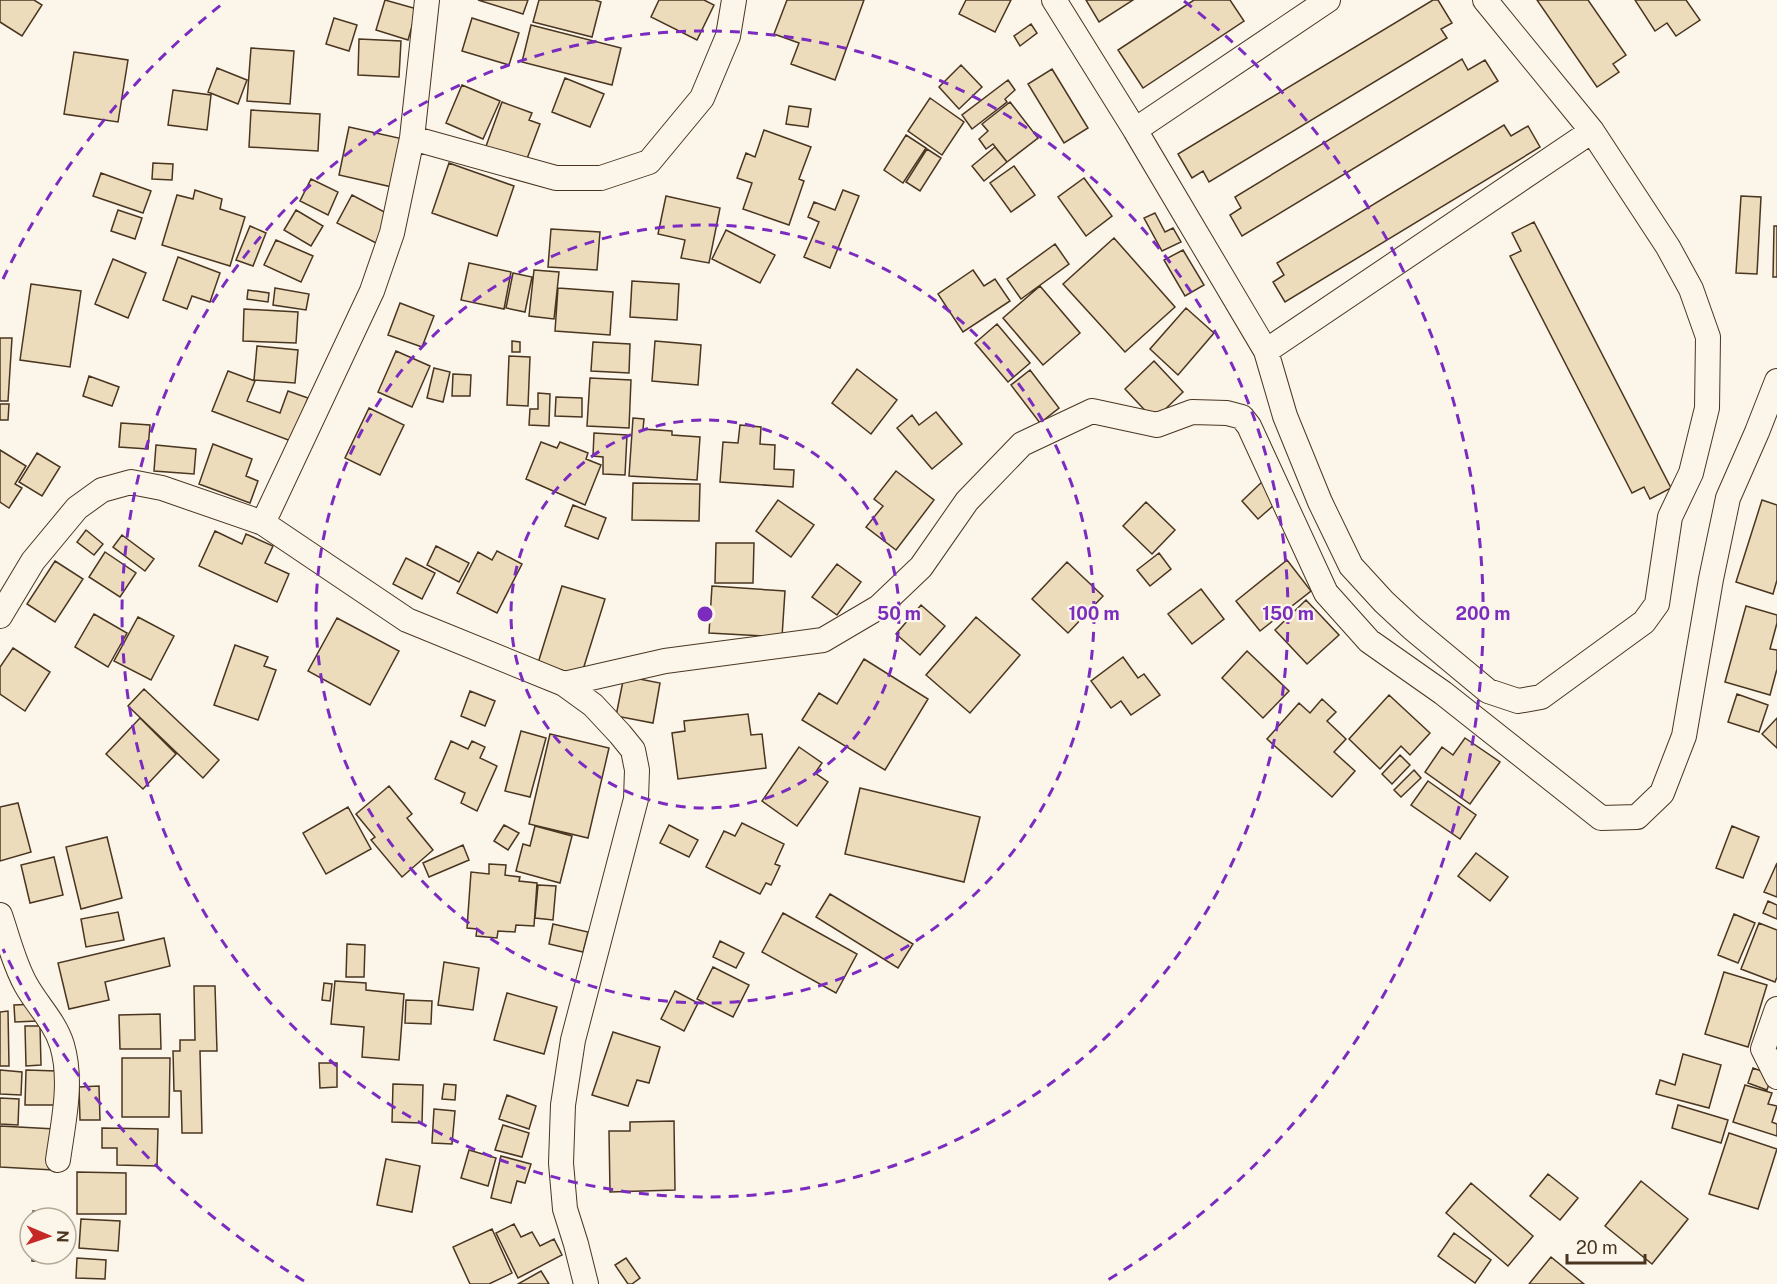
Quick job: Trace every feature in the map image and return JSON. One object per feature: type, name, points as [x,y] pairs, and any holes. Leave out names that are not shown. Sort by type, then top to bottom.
[{"type":"street","points":[[263,523],[372,291],[392,233],[412,138],[427,0]]},
{"type":"street","points":[[412,138],[556,178],[601,178],[648,162],[702,98],[728,36],[734,0]]},
{"type":"street","points":[[1054,0],[1135,130],[1266,351],[1285,416],[1320,502],[1351,566],[1412,628],[1488,691],[1518,701],[1541,697],[1644,622],[1657,604],[1670,517],[1692,473],[1707,408],[1708,337],[1691,290],[1668,248],[1592,131],[1485,0]]},
{"type":"street","points":[[1135,130],[1328,0]]},
{"type":"street","points":[[1266,351],[1592,131]]},
{"type":"street","points":[[564,684],[665,662],[823,640],[879,607],[921,567],[967,501],[1022,444],[1092,411],[1156,425],[1192,412],[1227,413],[1242,417],[1249,426],[1326,593],[1369,641],[1443,693],[1601,818],[1637,817],[1662,793],[1684,736],[1711,579],[1728,498],[1777,381]]},
{"type":"street","points":[[0,616],[33,561],[77,508],[102,490],[131,482],[152,486],[263,523],[407,620],[564,684],[593,705],[620,734],[633,750],[637,770],[636,799],[573,1040],[563,1105],[561,1163],[565,1209],[586,1284]]},
{"type":"street","points":[[0,915],[26,985],[48,1017],[61,1043],[66,1068],[65,1106],[58,1160]]},
{"type":"street","points":[[1777,1009],[1763,1049],[1777,1077]]},
{"type":"building","points":[[0,0],[34,0],[42,5],[22,36],[0,22]]},
{"type":"building","points":[[385,0],[417,9],[408,40],[376,30]]},
{"type":"building","points":[[478,0],[528,0],[523,14]]},
{"type":"building","points":[[539,0],[595,0],[601,2],[592,37],[533,22]]},
{"type":"building","points":[[659,0],[704,0],[714,5],[697,40],[651,17]]},
{"type":"building","points":[[787,0],[864,0],[835,80],[791,64],[799,43],[774,34]]},
{"type":"building","points":[[966,0],[1011,0],[995,32],[959,14]]},
{"type":"building","points":[[1086,0],[1133,0],[1099,22]]},
{"type":"building","points":[[1194,0],[1230,0],[1244,21],[1143,88],[1118,50]]},
{"type":"building","points":[[1433,0],[1438,0],[1452,23],[1441,29],[1447,38],[1209,182],[1203,171],[1192,178],[1178,154]]},
{"type":"building","points":[[1537,0],[1588,0],[1626,55],[1613,64],[1619,72],[1597,87]]},
{"type":"building","points":[[1635,0],[1686,0],[1700,20],[1676,36],[1667,23],[1655,31]]},
{"type":"building","points":[[334,18],[357,25],[349,51],[326,44]]},
{"type":"building","points":[[472,18],[519,33],[509,65],[462,51]]},
{"type":"building","points":[[1031,24],[1037,33],[1020,46],[1014,36]]},
{"type":"building","points":[[531,25],[621,48],[612,85],[522,62]]},
{"type":"building","points":[[359,39],[401,41],[399,77],[358,75]]},
{"type":"building","points":[[251,48],[294,51],[290,104],[247,101]]},
{"type":"building","points":[[74,52],[128,60],[118,122],[64,114]]},
{"type":"building","points":[[1462,59],[1468,70],[1485,60],[1498,81],[1242,236],[1230,215],[1241,208],[1235,197]]},
{"type":"building","points":[[961,65],[982,87],[959,109],[939,87]]},
{"type":"building","points":[[217,68],[247,80],[238,104],[208,92]]},
{"type":"building","points":[[1052,69],[1088,128],[1064,143],[1028,84]]},
{"type":"building","points":[[565,78],[604,94],[590,127],[552,112]]},
{"type":"building","points":[[1008,80],[1015,90],[1005,99],[1007,102],[972,129],[962,115]]},
{"type":"building","points":[[462,85],[500,101],[483,139],[446,123]]},
{"type":"building","points":[[173,90],[211,95],[207,130],[168,125]]},
{"type":"building","points":[[930,98],[964,122],[942,155],[908,131]]},
{"type":"building","points":[[502,102],[532,113],[529,120],[540,124],[525,164],[485,149]]},
{"type":"building","points":[[1010,102],[1038,138],[1007,162],[993,144],[986,149],[979,139],[988,131],[982,124]]},
{"type":"building","points":[[789,106],[811,109],[808,127],[786,124]]},
{"type":"building","points":[[251,110],[320,114],[318,151],[249,147]]},
{"type":"building","points":[[1504,125],[1511,136],[1528,126],[1540,147],[1285,302],[1273,282],[1284,275],[1277,263]]},
{"type":"building","points":[[349,127],[403,139],[392,187],[339,175]]},
{"type":"building","points":[[764,130],[811,147],[799,179],[804,181],[789,225],[743,209],[752,183],[737,178],[746,153],[755,157]]},
{"type":"building","points":[[906,135],[926,148],[903,183],[884,170]]},
{"type":"building","points":[[995,147],[1007,162],[984,181],[972,166]]},
{"type":"building","points":[[927,149],[941,158],[920,191],[906,182]]},
{"type":"building","points":[[153,163],[173,164],[172,180],[152,179]]},
{"type":"building","points":[[449,163],[514,186],[497,236],[432,213]]},
{"type":"building","points":[[1014,166],[1035,195],[1011,212],[990,183]]},
{"type":"building","points":[[101,173],[151,191],[143,213],[93,196]]},
{"type":"building","points":[[1084,178],[1112,216],[1086,236],[1058,197]]},
{"type":"building","points":[[311,179],[338,192],[328,215],[300,201]]},
{"type":"building","points":[[195,190],[222,199],[220,209],[245,217],[230,266],[162,245],[177,195],[193,199]]},
{"type":"building","points":[[843,190],[859,196],[830,268],[804,257],[819,222],[808,217],[814,202],[835,210]]},
{"type":"building","points":[[352,195],[392,216],[378,244],[337,223]]},
{"type":"building","points":[[666,196],[720,208],[709,263],[681,258],[685,240],[658,234]]},
{"type":"building","points":[[1741,196],[1761,197],[1757,274],[1736,273]]},
{"type":"building","points":[[118,210],[142,218],[135,239],[111,231]]},
{"type":"building","points":[[296,210],[323,226],[311,246],[284,230]]},
{"type":"building","points":[[1155,213],[1165,232],[1173,228],[1181,242],[1162,251],[1144,218]]},
{"type":"building","points":[[1534,222],[1671,488],[1650,499],[1644,487],[1632,493],[1510,256],[1521,251],[1512,233]]},
{"type":"building","points":[[250,226],[266,233],[253,266],[236,260]]},
{"type":"building","points":[[1774,226],[1777,226],[1777,277],[1773,277]]},
{"type":"building","points":[[551,229],[600,232],[597,270],[548,267]]},
{"type":"building","points":[[726,230],[775,255],[760,283],[712,259]]},
{"type":"building","points":[[1114,238],[1175,307],[1125,352],[1063,284]]},
{"type":"building","points":[[276,240],[313,256],[301,282],[264,265]]},
{"type":"building","points":[[1055,244],[1069,264],[1021,299],[1007,279]]},
{"type":"building","points":[[1183,250],[1204,285],[1185,296],[1164,260]]},
{"type":"building","points":[[178,257],[220,273],[210,302],[192,296],[187,309],[163,300]]},
{"type":"building","points":[[113,259],[146,273],[128,318],[95,304]]},
{"type":"building","points":[[469,263],[511,272],[504,309],[461,300]]},
{"type":"building","points":[[534,270],[559,272],[554,319],[529,316]]},
{"type":"building","points":[[973,270],[984,286],[995,279],[1010,301],[963,332],[938,294]]},
{"type":"building","points":[[513,273],[532,277],[525,312],[506,308]]},
{"type":"building","points":[[632,281],[679,284],[677,320],[630,317]]},
{"type":"building","points":[[31,284],[81,291],[70,367],[20,360]]},
{"type":"building","points":[[1040,286],[1080,333],[1043,365],[1003,318]]},
{"type":"building","points":[[275,288],[309,294],[306,310],[273,305]]},
{"type":"building","points":[[558,288],[613,292],[610,335],[555,331]]},
{"type":"building","points":[[248,290],[269,293],[268,302],[247,299]]},
{"type":"building","points":[[400,303],[434,316],[422,347],[388,335]]},
{"type":"building","points":[[1186,308],[1214,333],[1178,375],[1150,349]]},
{"type":"building","points":[[244,309],[298,312],[296,343],[243,341]]},
{"type":"building","points":[[997,324],[1030,363],[1008,382],[975,343]]},
{"type":"building","points":[[0,338],[12,338],[8,401],[0,401]]},
{"type":"building","points":[[512,341],[520,342],[520,352],[512,352]]},
{"type":"building","points":[[655,341],[701,345],[698,385],[652,381]]},
{"type":"building","points":[[593,342],[630,344],[629,373],[591,371]]},
{"type":"building","points":[[257,346],[298,350],[295,383],[254,380]]},
{"type":"building","points":[[396,351],[430,366],[412,407],[378,392]]},
{"type":"building","points":[[509,356],[530,357],[528,406],[507,405]]},
{"type":"building","points":[[1154,361],[1183,392],[1154,420],[1125,389]]},
{"type":"building","points":[[434,368],[450,372],[443,402],[427,398]]},
{"type":"building","points":[[857,369],[897,400],[871,434],[832,403]]},
{"type":"building","points":[[1030,370],[1059,408],[1040,423],[1011,385]]},
{"type":"building","points":[[228,371],[255,381],[247,401],[280,413],[288,391],[308,398],[291,441],[212,411]]},
{"type":"building","points":[[453,374],[471,375],[470,396],[452,396]]},
{"type":"building","points":[[89,376],[119,387],[112,406],[83,396]]},
{"type":"building","points":[[590,378],[631,380],[629,428],[587,426]]},
{"type":"building","points":[[538,393],[550,394],[549,426],[529,425],[530,409],[538,409]]},
{"type":"building","points":[[556,397],[582,398],[582,417],[555,416]]},
{"type":"building","points":[[0,404],[9,404],[8,420],[0,420]]},
{"type":"building","points":[[369,408],[404,425],[380,475],[345,458]]},
{"type":"building","points":[[936,412],[962,444],[932,469],[897,428],[912,415],[919,425]]},
{"type":"building","points":[[633,418],[644,419],[643,429],[672,431],[672,435],[700,437],[697,480],[629,476]]},
{"type":"building","points":[[121,423],[150,425],[148,449],[119,447]]},
{"type":"building","points":[[740,425],[761,427],[760,444],[775,445],[774,469],[794,470],[793,487],[720,482],[723,442],[738,443]]},
{"type":"building","points":[[594,433],[627,435],[625,475],[603,474],[603,457],[593,456]]},
{"type":"building","points":[[541,442],[557,448],[560,442],[588,453],[586,459],[601,465],[585,505],[526,479]]},
{"type":"building","points":[[213,444],[252,459],[246,476],[258,481],[250,503],[199,484]]},
{"type":"building","points":[[156,445],[196,449],[194,474],[154,471]]},
{"type":"building","points":[[0,450],[26,466],[15,484],[22,488],[9,508],[0,502]]},
{"type":"building","points":[[37,453],[60,467],[42,496],[19,482]]},
{"type":"building","points":[[896,471],[934,500],[896,550],[866,527],[883,506],[874,499]]},
{"type":"building","points":[[1264,480],[1281,499],[1258,519],[1242,501]]},
{"type":"building","points":[[633,483],[700,484],[699,521],[632,520]]},
{"type":"building","points":[[778,500],[814,525],[791,557],[756,531]]},
{"type":"building","points":[[1762,500],[1777,505],[1777,580],[1773,594],[1736,582]]},
{"type":"building","points":[[1146,502],[1175,530],[1152,554],[1123,526]]},
{"type":"building","points":[[573,505],[606,518],[598,539],[565,526]]},
{"type":"building","points":[[86,530],[103,544],[94,555],[77,542]]},
{"type":"building","points":[[215,531],[242,544],[246,534],[273,546],[265,563],[289,574],[277,602],[199,566]]},
{"type":"building","points":[[122,535],[154,559],[145,571],[113,547]]},
{"type":"building","points":[[716,543],[754,543],[753,583],[715,583]]},
{"type":"building","points":[[436,546],[469,563],[459,582],[427,565]]},
{"type":"building","points":[[497,551],[522,564],[497,613],[457,593],[478,552],[492,560]]},
{"type":"building","points":[[105,552],[136,573],[120,597],[89,577]]},
{"type":"building","points":[[1159,553],[1171,569],[1150,586],[1137,570]]},
{"type":"building","points":[[406,558],[435,573],[422,599],[393,584]]},
{"type":"building","points":[[1287,560],[1311,591],[1260,631],[1236,601]]},
{"type":"building","points":[[55,561],[83,579],[55,622],[27,604]]},
{"type":"building","points":[[1067,562],[1103,596],[1068,633],[1032,599]]},
{"type":"building","points":[[837,564],[861,582],[837,615],[812,597]]},
{"type":"building","points":[[562,586],[605,599],[581,676],[538,663]]},
{"type":"building","points":[[712,586],[785,591],[782,637],[709,633]]},
{"type":"building","points":[[1201,589],[1224,619],[1192,644],[1168,614]]},
{"type":"building","points":[[1306,600],[1339,635],[1307,664],[1275,630]]},
{"type":"building","points":[[921,605],[945,626],[920,655],[896,634]]},
{"type":"building","points":[[1746,606],[1777,615],[1770,649],[1777,650],[1777,669],[1770,695],[1725,682]]},
{"type":"building","points":[[94,614],[127,633],[108,667],[75,647]]},
{"type":"building","points":[[138,617],[174,636],[151,680],[114,661]]},
{"type":"building","points":[[976,617],[1020,655],[970,713],[926,675]]},
{"type":"building","points":[[337,618],[399,651],[370,705],[308,671]]},
{"type":"building","points":[[235,645],[268,657],[264,666],[276,670],[258,720],[214,705]]},
{"type":"building","points":[[13,648],[50,672],[25,711],[0,694],[0,667]]},
{"type":"building","points":[[1247,651],[1289,691],[1263,718],[1222,678]]},
{"type":"building","points":[[1123,657],[1138,678],[1144,674],[1160,695],[1131,715],[1121,701],[1111,708],[1091,681]]},
{"type":"building","points":[[864,659],[928,699],[885,770],[802,720],[819,693],[837,704]]},
{"type":"building","points":[[624,676],[660,683],[653,723],[616,716]]},
{"type":"building","points":[[144,689],[219,760],[203,778],[128,706]]},
{"type":"building","points":[[470,691],[495,701],[485,726],[461,716]]},
{"type":"building","points":[[1737,694],[1768,705],[1759,732],[1728,722]]},
{"type":"building","points":[[1389,695],[1430,733],[1410,755],[1401,746],[1380,769],[1349,739]]},
{"type":"building","points":[[1322,699],[1336,712],[1327,721],[1346,739],[1334,752],[1355,771],[1332,797],[1267,739],[1299,703],[1310,713]]},
{"type":"building","points":[[748,714],[751,735],[762,734],[766,768],[678,779],[672,733],[685,731],[684,721]]},
{"type":"building","points":[[140,718],[176,754],[143,789],[106,754]]},
{"type":"building","points":[[1777,718],[1777,748],[1762,734]]},
{"type":"building","points":[[521,731],[546,738],[530,797],[505,791]]},
{"type":"building","points":[[550,734],[609,748],[588,838],[529,824]]},
{"type":"building","points":[[1465,738],[1500,762],[1470,804],[1425,772],[1442,747],[1453,755]]},
{"type":"building","points":[[451,741],[468,749],[472,741],[485,747],[480,758],[497,766],[477,811],[461,803],[465,793],[435,779]]},
{"type":"building","points":[[799,747],[822,763],[815,773],[828,782],[797,826],[762,801]]},
{"type":"building","points":[[1400,755],[1410,765],[1392,784],[1382,774]]},
{"type":"building","points":[[1414,770],[1421,778],[1401,797],[1394,790]]},
{"type":"building","points":[[1428,781],[1476,815],[1460,839],[1411,805]]},
{"type":"building","points":[[389,786],[412,814],[407,818],[433,850],[402,877],[371,840],[375,837],[356,814]]},
{"type":"building","points":[[860,788],[980,817],[964,882],[845,854]]},
{"type":"building","points":[[18,803],[31,852],[0,861],[0,807]]},
{"type":"building","points":[[348,807],[371,849],[326,874],[303,833]]},
{"type":"building","points":[[742,823],[784,844],[775,864],[780,866],[771,885],[766,883],[760,894],[706,867],[724,831],[735,836]]},
{"type":"building","points":[[504,825],[519,833],[508,850],[494,841]]},
{"type":"building","points":[[669,825],[698,840],[689,857],[660,843]]},
{"type":"building","points":[[535,826],[572,836],[560,883],[516,871],[523,844],[530,846]]},
{"type":"building","points":[[1732,826],[1759,837],[1743,878],[1716,868]]},
{"type":"building","points":[[107,837],[122,898],[81,909],[66,847]]},
{"type":"building","points":[[463,845],[469,860],[429,877],[423,863]]},
{"type":"building","points":[[1476,853],[1508,877],[1490,901],[1458,876]]},
{"type":"building","points":[[54,857],[63,895],[30,903],[21,865]]},
{"type":"building","points":[[1777,863],[1777,897],[1764,892]]},
{"type":"building","points":[[489,864],[506,865],[505,875],[520,877],[519,881],[537,883],[534,926],[516,925],[515,932],[498,931],[497,938],[476,936],[477,929],[467,928],[471,872],[489,874]]},
{"type":"building","points":[[538,885],[556,886],[553,920],[535,918]]},
{"type":"building","points":[[830,894],[913,944],[898,968],[816,917]]},
{"type":"building","points":[[1768,901],[1777,905],[1777,919],[1763,913]]},
{"type":"building","points":[[118,912],[124,940],[86,947],[81,919]]},
{"type":"building","points":[[783,913],[857,954],[836,993],[762,952]]},
{"type":"building","points":[[1734,914],[1755,923],[1738,963],[1718,955]]},
{"type":"building","points":[[1759,923],[1777,930],[1777,977],[1775,982],[1741,969]]},
{"type":"building","points":[[553,924],[588,932],[583,952],[549,944]]},
{"type":"building","points":[[164,938],[170,966],[105,982],[109,1000],[69,1009],[58,963]]},
{"type":"building","points":[[720,941],[744,953],[736,968],[713,957]]},
{"type":"building","points":[[347,944],[365,945],[364,977],[346,977]]},
{"type":"building","points":[[444,962],[479,968],[473,1010],[438,1005]]},
{"type":"building","points":[[713,967],[749,985],[733,1017],[697,999]]},
{"type":"building","points":[[1724,972],[1767,985],[1748,1047],[1705,1034]]},
{"type":"building","points":[[335,981],[366,983],[366,990],[404,994],[399,1060],[362,1057],[364,1027],[331,1024]]},
{"type":"building","points":[[324,983],[332,984],[330,1001],[322,1000]]},
{"type":"building","points":[[194,986],[215,986],[217,1051],[200,1051],[202,1133],[182,1133],[181,1091],[174,1091],[173,1051],[180,1051],[180,1040],[195,1040]]},
{"type":"building","points":[[675,991],[698,1003],[684,1031],[661,1019]]},
{"type":"building","points":[[507,993],[557,1007],[544,1054],[494,1040]]},
{"type":"building","points":[[406,1000],[432,1001],[431,1024],[405,1023]]},
{"type":"building","points":[[36,1004],[37,1021],[15,1022],[14,1005]]},
{"type":"building","points":[[8,1011],[9,1066],[0,1066],[0,1012]]},
{"type":"building","points":[[160,1014],[161,1049],[120,1049],[119,1015]]},
{"type":"building","points":[[25,1026],[40,1026],[41,1065],[26,1066]]},
{"type":"building","points":[[613,1032],[660,1047],[649,1083],[637,1080],[628,1106],[592,1095]]},
{"type":"building","points":[[1683,1054],[1721,1065],[1709,1108],[1656,1094],[1660,1080],[1675,1085]]},
{"type":"building","points":[[122,1058],[170,1058],[169,1117],[122,1117]]},
{"type":"building","points":[[319,1063],[337,1063],[337,1087],[320,1088]]},
{"type":"building","points":[[1753,1068],[1772,1075],[1767,1090],[1748,1083]]},
{"type":"building","points":[[0,1070],[22,1072],[21,1095],[0,1094]]},
{"type":"building","points":[[26,1070],[57,1071],[57,1105],[25,1105]]},
{"type":"building","points":[[393,1084],[423,1085],[422,1123],[392,1122]]},
{"type":"building","points":[[444,1084],[456,1085],[455,1100],[442,1099]]},
{"type":"building","points":[[1745,1085],[1772,1093],[1768,1104],[1777,1106],[1772,1122],[1777,1124],[1777,1136],[1733,1122]]},
{"type":"building","points":[[99,1086],[100,1120],[80,1120],[79,1087]]},
{"type":"building","points":[[507,1095],[536,1106],[529,1129],[499,1119]]},
{"type":"building","points":[[0,1098],[19,1099],[18,1125],[0,1124]]},
{"type":"building","points":[[1678,1105],[1728,1120],[1721,1143],[1672,1128]]},
{"type":"building","points":[[434,1109],[455,1111],[452,1144],[432,1143]]},
{"type":"building","points":[[674,1121],[675,1190],[610,1192],[609,1131],[630,1131],[630,1122]]},
{"type":"building","points":[[503,1125],[529,1133],[522,1157],[495,1150]]},
{"type":"building","points":[[0,1126],[55,1129],[53,1170],[0,1167]]},
{"type":"building","points":[[102,1128],[158,1129],[157,1166],[117,1165],[117,1148],[102,1148]]},
{"type":"building","points":[[1729,1133],[1777,1149],[1758,1209],[1709,1194]]},
{"type":"building","points":[[469,1150],[496,1158],[488,1186],[461,1178]]},
{"type":"building","points":[[501,1156],[531,1164],[525,1183],[517,1181],[511,1203],[491,1198]]},
{"type":"building","points":[[386,1159],[420,1166],[412,1212],[377,1205]]},
{"type":"building","points":[[77,1172],[126,1173],[126,1214],[78,1214]]},
{"type":"building","points":[[1548,1174],[1578,1198],[1560,1220],[1530,1196]]},
{"type":"building","points":[[1641,1181],[1688,1219],[1652,1264],[1605,1226]]},
{"type":"building","points":[[1471,1183],[1533,1236],[1508,1266],[1446,1213]]},
{"type":"building","points":[[81,1219],[120,1221],[118,1251],[79,1248]]},
{"type":"building","points":[[514,1224],[521,1237],[532,1232],[540,1246],[554,1239],[562,1255],[518,1278],[496,1233]]},
{"type":"building","points":[[492,1229],[512,1273],[489,1284],[470,1284],[453,1247]]},
{"type":"building","points":[[1454,1233],[1491,1260],[1475,1283],[1438,1256]]},
{"type":"building","points":[[1551,1257],[1584,1284],[1529,1284]]},
{"type":"building","points":[[78,1258],[106,1260],[105,1279],[76,1278]]},
{"type":"building","points":[[626,1258],[640,1278],[632,1284],[628,1284],[615,1265]]},
{"type":"building","points":[[541,1271],[549,1284],[518,1284]]}]
